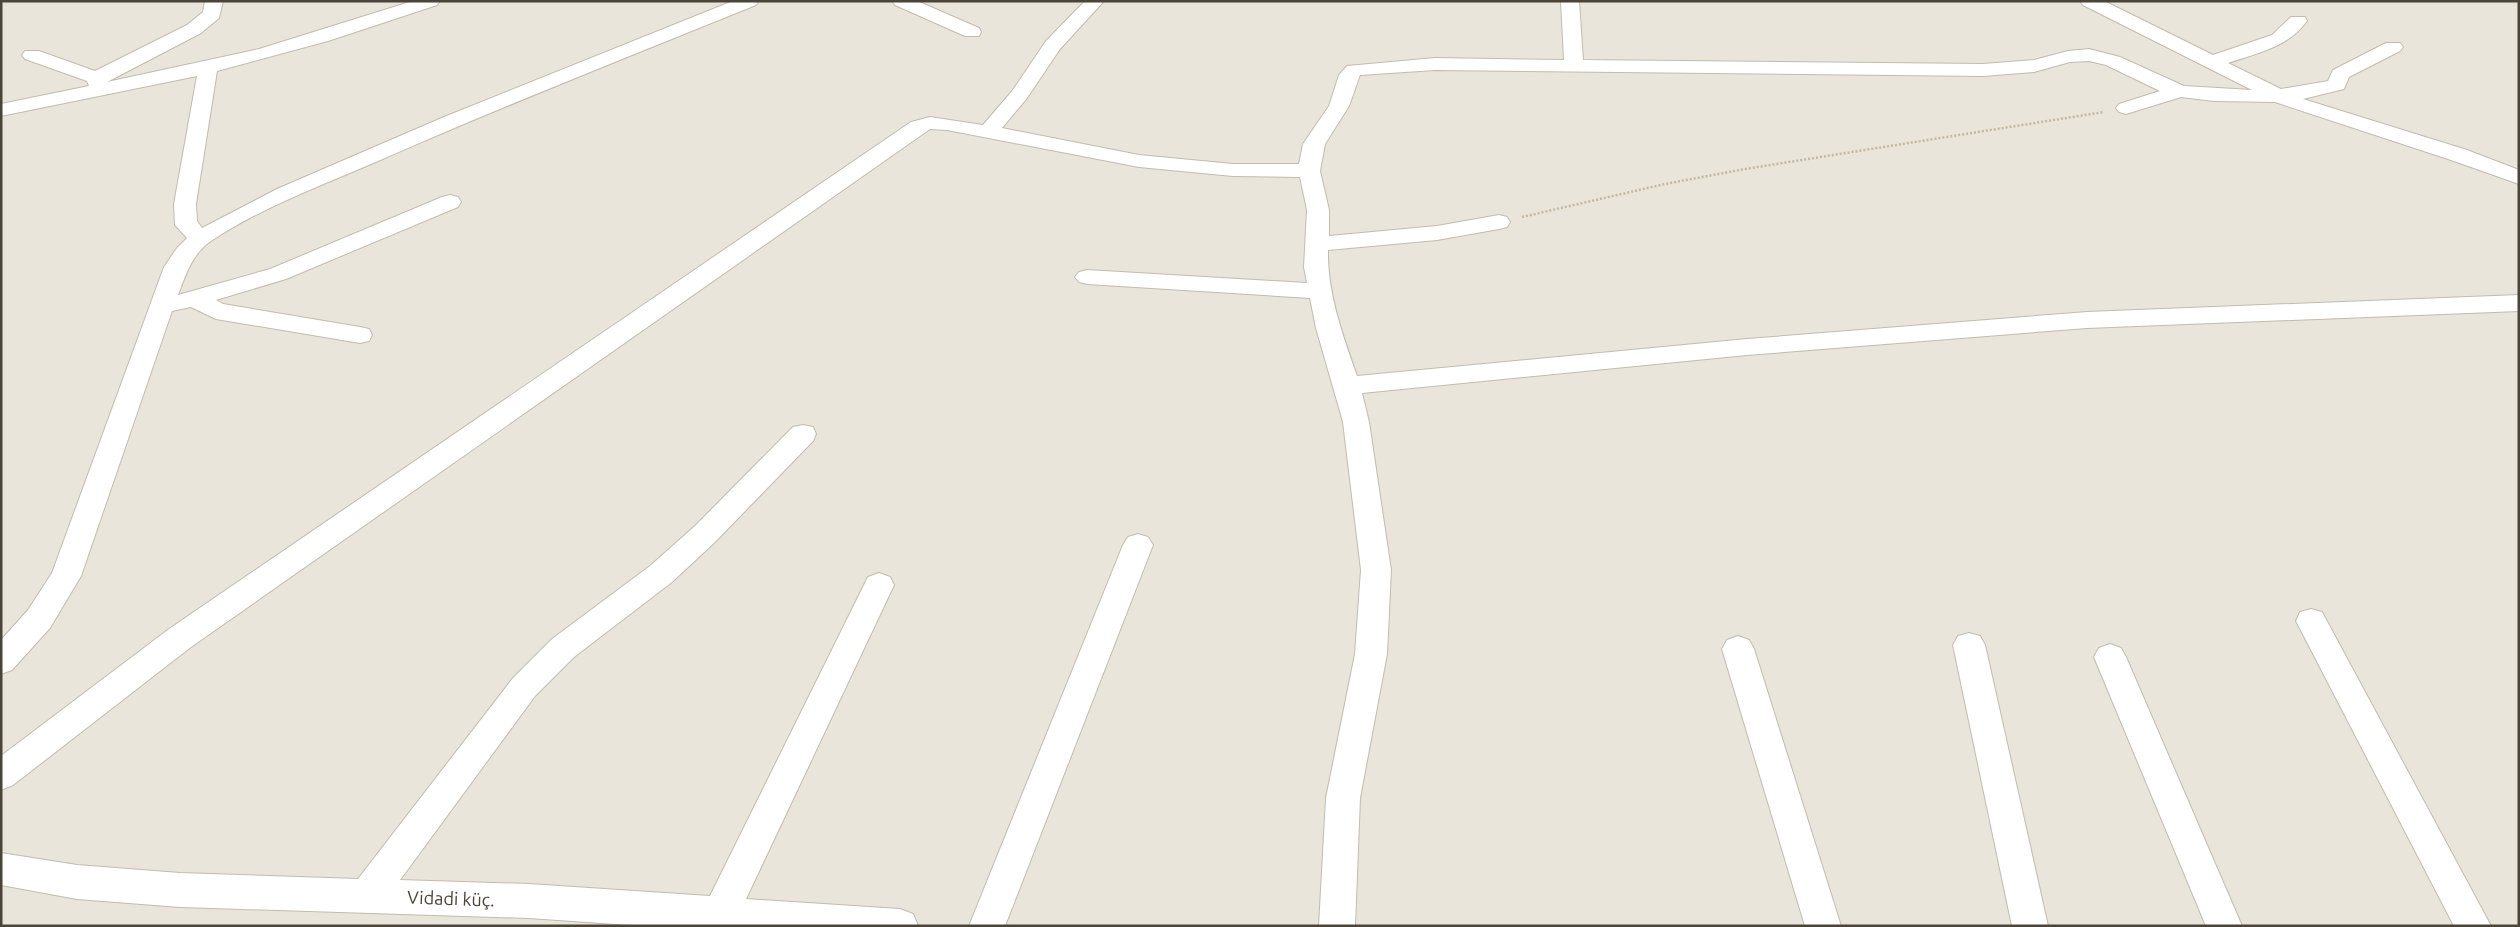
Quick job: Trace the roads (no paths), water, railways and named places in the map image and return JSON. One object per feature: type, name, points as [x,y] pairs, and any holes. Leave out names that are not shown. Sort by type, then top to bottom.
[{"type":"street","points":[[97,83],[194,29],[212,14],[214,1]]},
{"type":"street","points":[[1,110],[97,83],[208,68],[331,35],[431,1]]},
{"type":"street","points":[[1,661],[39,619],[66,576],[176,267],[185,253],[202,237],[245,213],[442,125],[750,1]]},
{"type":"street","points":[[901,1],[972,32]]},
{"type":"street","points":[[988,132],[1020,94],[1053,45],[1095,1]]},
{"type":"street","points":[[1570,1],[1574,65]]},
{"type":"street","points":[[2089,1],[2212,62],[2274,96],[2335,118],[2459,155],[2519,178]]},
{"type":"street","points":[[2212,62],[2279,39],[2298,21]]},
{"type":"street","points":[[1337,926],[1343,798],[1372,654],[1376,570],[1356,422],[1347,386],[1328,328],[1320,291],[1316,266],[1318,210],[1309,171],[1314,144],[1339,106],[1348,75],[1354,70],[1416,64],[1932,70],[2010,69],[2086,54],[2104,57],[2180,91],[2250,97],[2330,89],[2337,85],[2340,74],[2393,47]]},
{"type":"street","points":[[32,55],[97,83]]},
{"type":"street","points":[[202,237],[190,232],[186,225],[185,204],[208,68]]},
{"type":"street","points":[[2126,108],[2180,91]]},
{"type":"street","points":[[1,775],[180,638],[918,126],[930,123],[947,124],[1148,162],[1233,170],[1309,171]]},
{"type":"street","points":[[163,306],[278,274],[450,202]]},
{"type":"street","points":[[1316,244],[1437,233],[1500,222]]},
{"type":"street","points":[[1088,277],[1320,291]]},
{"type":"street","points":[[194,298],[216,311],[360,335]]},
{"type":"street","points":[[1347,386],[1747,347],[2087,320],[2519,303]]},
{"type":"street","points":[[367,896],[524,687],[563,648],[661,574],[705,534],[803,434]]},
{"type":"street","points":[[987,926],[1138,545]]},
{"type":"street","points":[[721,912],[879,585]]},
{"type":"street","points":[[2311,621],[2473,926]]},
{"type":"street","points":[[1969,645],[2030,926]]},
{"type":"street","points":[[1738,649],[1823,926]]},
{"type":"street","points":[[2110,657],[2224,926]]},
{"type":"street","name":"Vidadi küç.","points":[[1,869],[77,882],[180,890],[530,901],[721,912],[900,926]]}]
